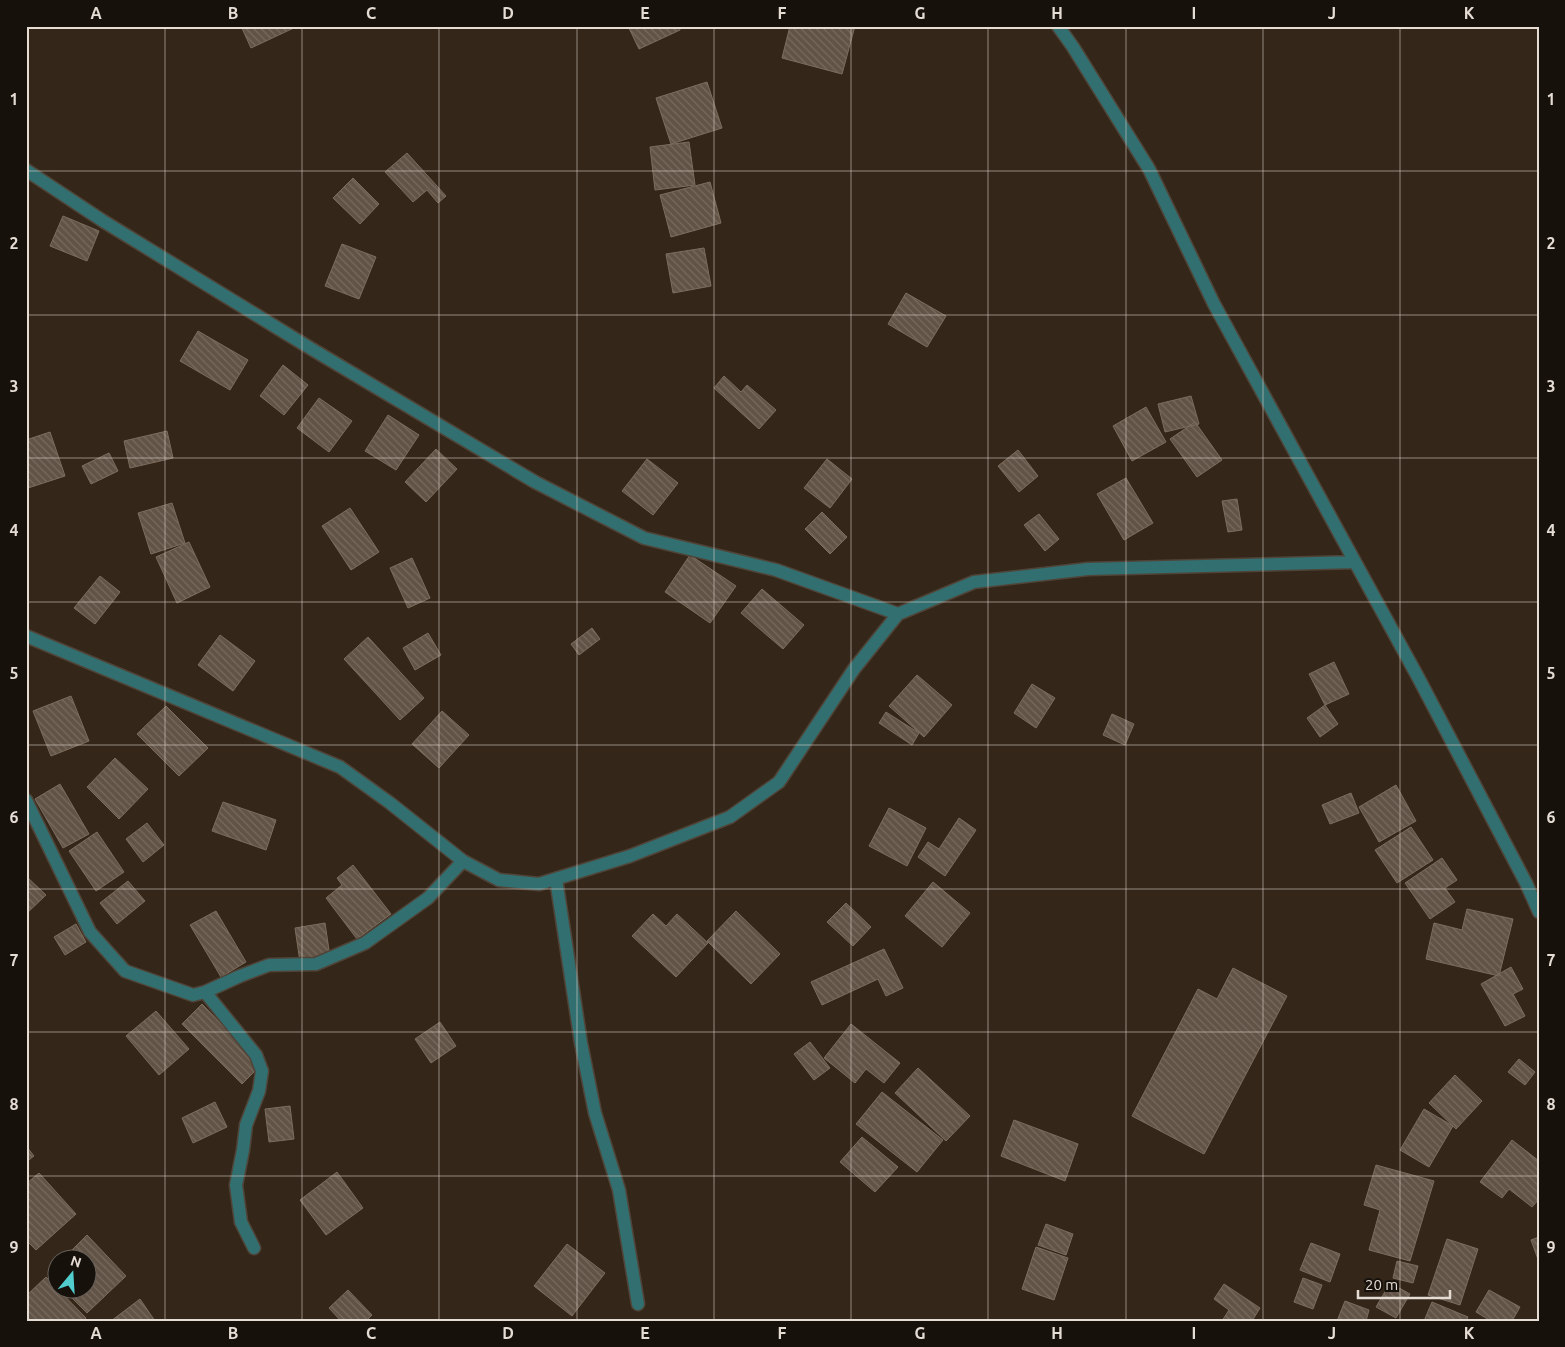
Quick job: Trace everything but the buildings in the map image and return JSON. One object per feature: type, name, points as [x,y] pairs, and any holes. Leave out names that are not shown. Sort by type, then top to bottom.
[{"type":"street","points":[[1058,26],[1149,169],[1214,304],[1419,679],[1517,865],[1539,912]]},
{"type":"street","points":[[26,170],[103,221],[310,348],[535,482],[644,538],[776,570],[898,614]]},
{"type":"street","points":[[26,636],[340,767],[390,803],[464,861],[499,880],[539,884],[630,856],[730,817],[779,782],[854,669],[898,614],[974,582],[1088,569],[1355,562]]},
{"type":"street","points":[[26,800],[90,932],[125,971],[193,995],[205,992],[269,965],[316,964],[365,943],[428,898],[464,861]]},
{"type":"street","points":[[556,879],[581,1043],[595,1113],[620,1190],[638,1304]]},
{"type":"street","points":[[205,992],[256,1055],[262,1071],[259,1091],[246,1125],[236,1185],[241,1222],[254,1248]]}]
